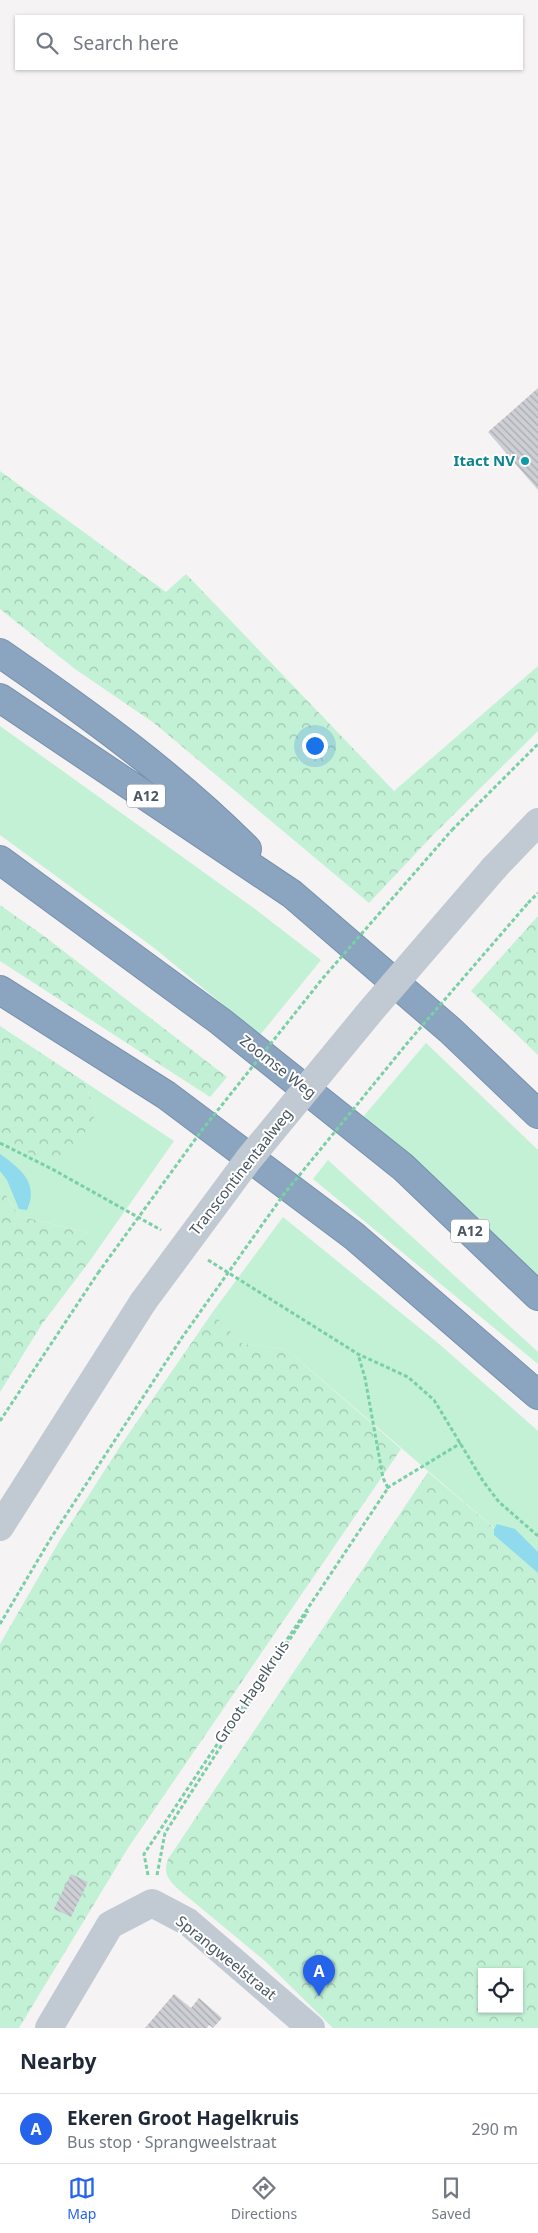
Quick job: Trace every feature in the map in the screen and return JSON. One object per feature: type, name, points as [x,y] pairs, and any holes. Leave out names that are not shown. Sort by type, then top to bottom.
[{"type":"highway","points":[[0,653],[69,701],[165,774],[226,828],[292,894]]},
{"type":"highway","name":"A12","points":[[0,698],[292,894],[450,1031],[538,1114]]},
{"type":"highway","name":"Zoomse Weg","points":[[0,860],[220,1021],[403,1166],[538,1296]]},
{"type":"highway","points":[[0,990],[166,1096],[346,1231],[538,1395]]},
{"type":"street","name":"Transcontinentaalweg","points":[[0,1527],[142,1302],[248,1160],[369,1014],[494,868],[538,822]]},
{"type":"street","points":[[49,2028],[110,1925],[152,1903]]},
{"type":"street","name":"Sprangweelstraat","points":[[152,1903],[188,1922],[311,2028]]},
{"type":"path","points":[[0,1421],[98,1273],[202,1130],[323,978],[452,830],[538,744]]},
{"type":"path","points":[[0,1624],[51,1538],[181,1339],[284,1194],[409,1041],[538,893]]},
{"type":"path","points":[[388,1488],[383,1478],[365,1378],[358,1354],[408,1377],[434,1400],[499,1502],[538,1536]]},
{"type":"path","points":[[152,1903],[165,1834],[388,1488],[461,1443]]},
{"type":"path","name":"Groot Hagelkruis","points":[[152,1903],[144,1854],[388,1488]]},
{"type":"green space","points":[[0,471],[166,592],[186,574],[394,791],[538,666],[538,731],[432,836],[369,903],[154,723],[75,669],[0,609]]},
{"type":"green space","points":[[0,726],[255,909],[321,960],[260,1035],[153,947],[0,835]]},
{"type":"green space","points":[[0,905],[44,936],[227,1077],[210,1097],[0,961]]},
{"type":"green space","points":[[538,916],[538,1055],[471,991]]},
{"type":"green space","points":[[0,1026],[85,1082],[96,1114],[81,1139],[61,1164],[41,1159],[11,1144],[0,1148]]},
{"type":"green space","points":[[426,1043],[538,1150],[538,1281],[362,1118]]},
{"type":"green space","points":[[85,1082],[174,1141],[89,1262],[89,1233],[19,1216],[0,1186],[0,1148],[11,1143],[41,1159],[96,1114]]},
{"type":"green space","points":[[328,1160],[538,1352],[538,1364],[313,1179]]},
{"type":"green space","points":[[0,1186],[19,1216],[89,1233],[89,1262],[42,1324],[0,1392]]},
{"type":"green space","points":[[283,1217],[438,1343],[538,1431],[538,1568],[527,1556],[286,1349],[243,1344],[212,1313]]},
{"type":"green space","points":[[212,1313],[243,1344],[286,1349],[401,1449],[128,1848],[19,2028],[0,2028],[0,1644],[60,1540],[121,1445]]},
{"type":"green space","points":[[428,1472],[527,1556],[538,1568],[538,2028],[333,2028],[265,1961],[178,1889],[169,1879],[166,1872],[168,1859]]},
{"type":"water","points":[[0,1154],[21,1171],[29,1184],[31,1192],[27,1210],[19,1209],[7,1180],[0,1171]]},
{"type":"water","points":[[497,1524],[515,1529],[538,1552],[538,1573],[494,1535],[494,1529]]},
{"type":"building","name":"Itact NV","points":[[538,388],[538,490],[488,432]]},
{"type":"building","points":[[71,1874],[88,1882],[71,1917],[54,1909]]},
{"type":"building","points":[[174,1994],[191,2008],[199,1998],[222,2018],[213,2028],[209,2025],[207,2028],[145,2028]]},
{"type":"place","name":"Itact NV","points":[[525,461]]},
{"type":"place","name":"Ekeren Groot Hagelkruis","points":[[319,1996]]}]
